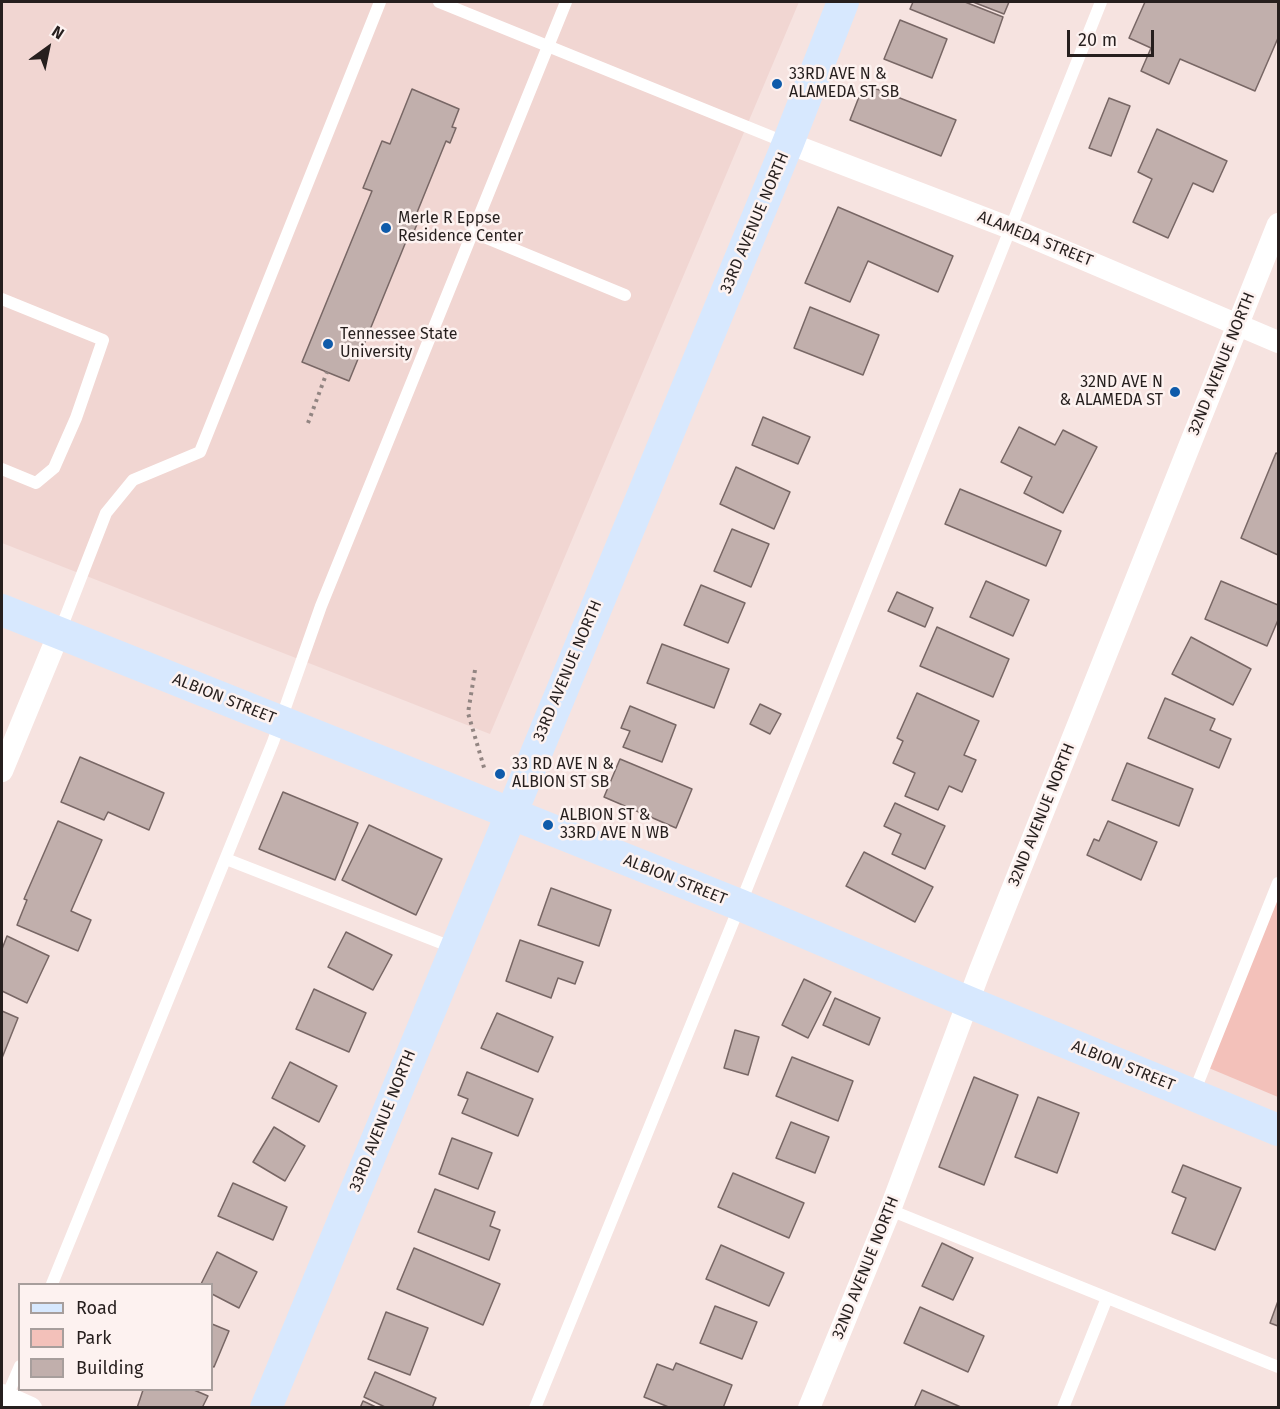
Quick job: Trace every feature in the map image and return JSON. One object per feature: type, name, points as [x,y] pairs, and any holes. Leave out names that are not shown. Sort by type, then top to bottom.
[{"type":"street","name":"33RD AVENUE NORTH","points":[[266,1407],[788,143],[843,2]]},
{"type":"street","name":"ALAMEDA STREET","points":[[788,143],[1010,228],[1278,342]]},
{"type":"street","name":"32ND AVENUE NORTH","points":[[809,1407],[890,1210],[968,1002],[1278,224]]},
{"type":"street","name":"ALBION STREET","points":[[2,610],[740,905],[1278,1130]]},
{"type":"street","points":[[2,771],[59,633]]},
{"type":"street","points":[[4,1400],[31,1407]]},
{"type":"lane","points":[[59,633],[106,513],[133,480],[200,452],[380,2]]},
{"type":"lane","points":[[439,2],[788,143]]},
{"type":"lane","points":[[52,1283],[226,859],[321,606],[566,2]]},
{"type":"lane","points":[[535,1407],[740,905],[1101,2]]},
{"type":"lane","points":[[472,231],[625,295]]},
{"type":"lane","points":[[2,300],[103,340],[54,468],[36,483],[2,468]]},
{"type":"lane","points":[[226,859],[454,948]]},
{"type":"lane","points":[[1193,1095],[1278,883]]},
{"type":"lane","points":[[890,1210],[1278,1366]]},
{"type":"lane","points":[[1063,1407],[1107,1298]]},
{"type":"lane","points":[[4,1400],[18,1370]]},
{"type":"path","points":[[308,423],[327,372]]},
{"type":"path","points":[[475,670],[468,713],[487,778]]},
{"type":"shaded area","name":"Tennessee State University","points":[[2,2],[799,2],[490,734],[2,543]]},
{"type":"green space","points":[[1278,883],[1278,1097],[1204,1066]]},
{"type":"building","points":[[913,2],[965,2],[1003,17],[994,43],[910,9]]},
{"type":"building","points":[[973,2],[1009,2],[1004,14]]},
{"type":"building","points":[[1145,2],[1278,2],[1278,38],[1255,91],[1180,59],[1169,84],[1141,71],[1151,48],[1129,38]]},
{"type":"building","points":[[900,20],[947,39],[932,78],[884,59]]},
{"type":"building","points":[[864,84],[956,120],[941,156],[850,120]]},
{"type":"building","name":"Merle R Eppse Residence Center","points":[[412,89],[459,109],[452,127],[456,128],[450,143],[446,141],[416,215],[420,217],[410,241],[407,239],[349,381],[302,362],[372,191],[363,188],[382,141],[390,144]]},
{"type":"building","points":[[1109,98],[1130,106],[1111,156],[1089,148]]},
{"type":"building","points":[[1157,129],[1227,161],[1213,192],[1193,183],[1168,238],[1133,222],[1152,179],[1138,172]]},
{"type":"building","points":[[838,207],[953,256],[938,292],[868,261],[850,302],[805,283]]},
{"type":"building","points":[[810,307],[879,335],[863,375],[794,348]]},
{"type":"building","points":[[763,417],[810,437],[798,464],[752,445]]},
{"type":"building","points":[[1019,427],[1055,445],[1063,430],[1097,447],[1063,513],[1024,493],[1032,477],[1001,462]]},
{"type":"building","points":[[1276,453],[1278,454],[1278,555],[1241,538]]},
{"type":"building","points":[[736,467],[790,492],[774,529],[720,504]]},
{"type":"building","points":[[960,489],[1061,531],[1046,566],[945,524]]},
{"type":"building","points":[[732,529],[769,544],[751,587],[714,571]]},
{"type":"building","points":[[986,581],[1029,600],[1013,636],[970,617]]},
{"type":"building","points":[[1221,581],[1278,605],[1278,620],[1267,646],[1205,619]]},
{"type":"building","points":[[701,585],[745,603],[728,643],[684,625]]},
{"type":"building","points":[[897,592],[933,608],[925,627],[888,611]]},
{"type":"building","points":[[937,627],[1009,659],[993,697],[920,666]]},
{"type":"building","points":[[1191,637],[1251,669],[1233,705],[1172,674]]},
{"type":"building","points":[[662,644],[729,669],[714,708],[647,683]]},
{"type":"building","points":[[917,693],[979,721],[964,755],[976,760],[962,792],[949,786],[938,810],[905,796],[915,773],[893,763],[903,741],[897,738]]},
{"type":"building","points":[[1165,698],[1215,719],[1210,730],[1231,739],[1219,768],[1148,738]]},
{"type":"building","points":[[760,704],[781,714],[770,734],[750,724]]},
{"type":"building","points":[[630,706],[676,725],[662,762],[623,747],[630,731],[621,728]]},
{"type":"building","points":[[80,757],[164,793],[149,830],[108,812],[104,820],[61,802]]},
{"type":"building","points":[[620,759],[692,789],[676,828],[604,797]]},
{"type":"building","points":[[1127,763],[1193,789],[1179,826],[1112,800]]},
{"type":"building","points":[[283,792],[358,823],[335,880],[259,849]]},
{"type":"building","points":[[895,803],[945,826],[925,869],[892,854],[901,834],[884,826]]},
{"type":"building","points":[[58,821],[102,840],[71,911],[91,920],[78,951],[17,925],[27,900],[24,899]]},
{"type":"building","points":[[1108,821],[1157,842],[1141,880],[1087,855],[1094,839],[1099,841]]},
{"type":"building","points":[[369,825],[442,859],[416,915],[342,880]]},
{"type":"building","points":[[864,852],[933,887],[915,922],[846,886]]},
{"type":"building","points":[[551,888],[611,910],[599,946],[538,925]]},
{"type":"building","points":[[346,932],[392,955],[373,990],[328,967]]},
{"type":"building","points":[[7,936],[49,956],[27,1003],[2,991],[2,949]]},
{"type":"building","points":[[520,940],[583,962],[575,984],[558,978],[551,998],[506,981]]},
{"type":"building","points":[[804,979],[831,992],[808,1038],[782,1025]]},
{"type":"building","points":[[314,989],[366,1013],[349,1052],[296,1029]]},
{"type":"building","points":[[835,998],[880,1018],[869,1045],[823,1025]]},
{"type":"building","points":[[2,1011],[18,1018],[2,1058]]},
{"type":"building","points":[[497,1013],[553,1037],[538,1072],[481,1048]]},
{"type":"building","points":[[735,1030],[759,1037],[748,1075],[724,1068]]},
{"type":"building","points":[[792,1057],[853,1081],[838,1121],[776,1096]]},
{"type":"building","points":[[290,1062],[337,1086],[319,1122],[272,1098]]},
{"type":"building","points":[[467,1072],[533,1099],[518,1136],[462,1113],[468,1099],[458,1095]]},
{"type":"building","points":[[974,1077],[1018,1095],[984,1185],[939,1167]]},
{"type":"building","points":[[1038,1097],[1079,1113],[1057,1173],[1015,1157]]},
{"type":"building","points":[[791,1122],[829,1137],[815,1173],[776,1158]]},
{"type":"building","points":[[274,1127],[305,1146],[285,1181],[253,1162]]},
{"type":"building","points":[[452,1138],[492,1153],[478,1189],[439,1174]]},
{"type":"building","points":[[1183,1165],[1241,1188],[1215,1250],[1172,1233],[1186,1198],[1172,1192]]},
{"type":"building","points":[[733,1173],[804,1203],[789,1238],[718,1207]]},
{"type":"building","points":[[233,1183],[287,1207],[273,1240],[218,1216]]},
{"type":"building","points":[[435,1189],[495,1212],[490,1226],[500,1230],[489,1260],[418,1232]]},
{"type":"building","points":[[942,1243],[973,1258],[953,1300],[922,1286]]},
{"type":"building","points":[[721,1245],[784,1273],[769,1306],[706,1279]]},
{"type":"building","points":[[414,1248],[500,1284],[483,1325],[397,1289]]},
{"type":"building","points":[[217,1252],[257,1272],[239,1308],[213,1295],[213,1283],[202,1283]]},
{"type":"building","points":[[1278,1301],[1278,1326],[1270,1323]]},
{"type":"building","points":[[715,1306],[757,1322],[742,1359],[700,1343]]},
{"type":"building","points":[[920,1307],[984,1336],[968,1372],[904,1343]]},
{"type":"building","points":[[386,1312],[428,1328],[410,1375],[368,1359]]},
{"type":"building","points":[[213,1324],[229,1331],[213,1366]]},
{"type":"building","points":[[676,1363],[732,1385],[723,1408],[671,1408],[644,1397],[657,1364],[673,1370]]},
{"type":"building","points":[[375,1372],[436,1398],[432,1408],[387,1408],[364,1397]]},
{"type":"building","points":[[922,1390],[963,1408],[914,1408]]},
{"type":"building","points":[[143,1391],[196,1391],[208,1396],[202,1408],[137,1408]]},
{"type":"building","points":[[363,1401],[378,1408],[360,1408]]},
{"type":"place","name":"33RD AVE N & ALAMEDA ST SB","points":[[777,84]]},
{"type":"place","name":"Merle R Eppse Residence Center","points":[[386,228]]},
{"type":"place","name":"Tennessee State University","points":[[328,344]]},
{"type":"place","name":"32ND AVE N & ALAMEDA ST","points":[[1175,392]]},
{"type":"place","name":"33 RD AVE N & ALBION ST SB","points":[[500,774]]},
{"type":"place","name":"ALBION ST & 33RD AVE N WB","points":[[548,825]]}]
